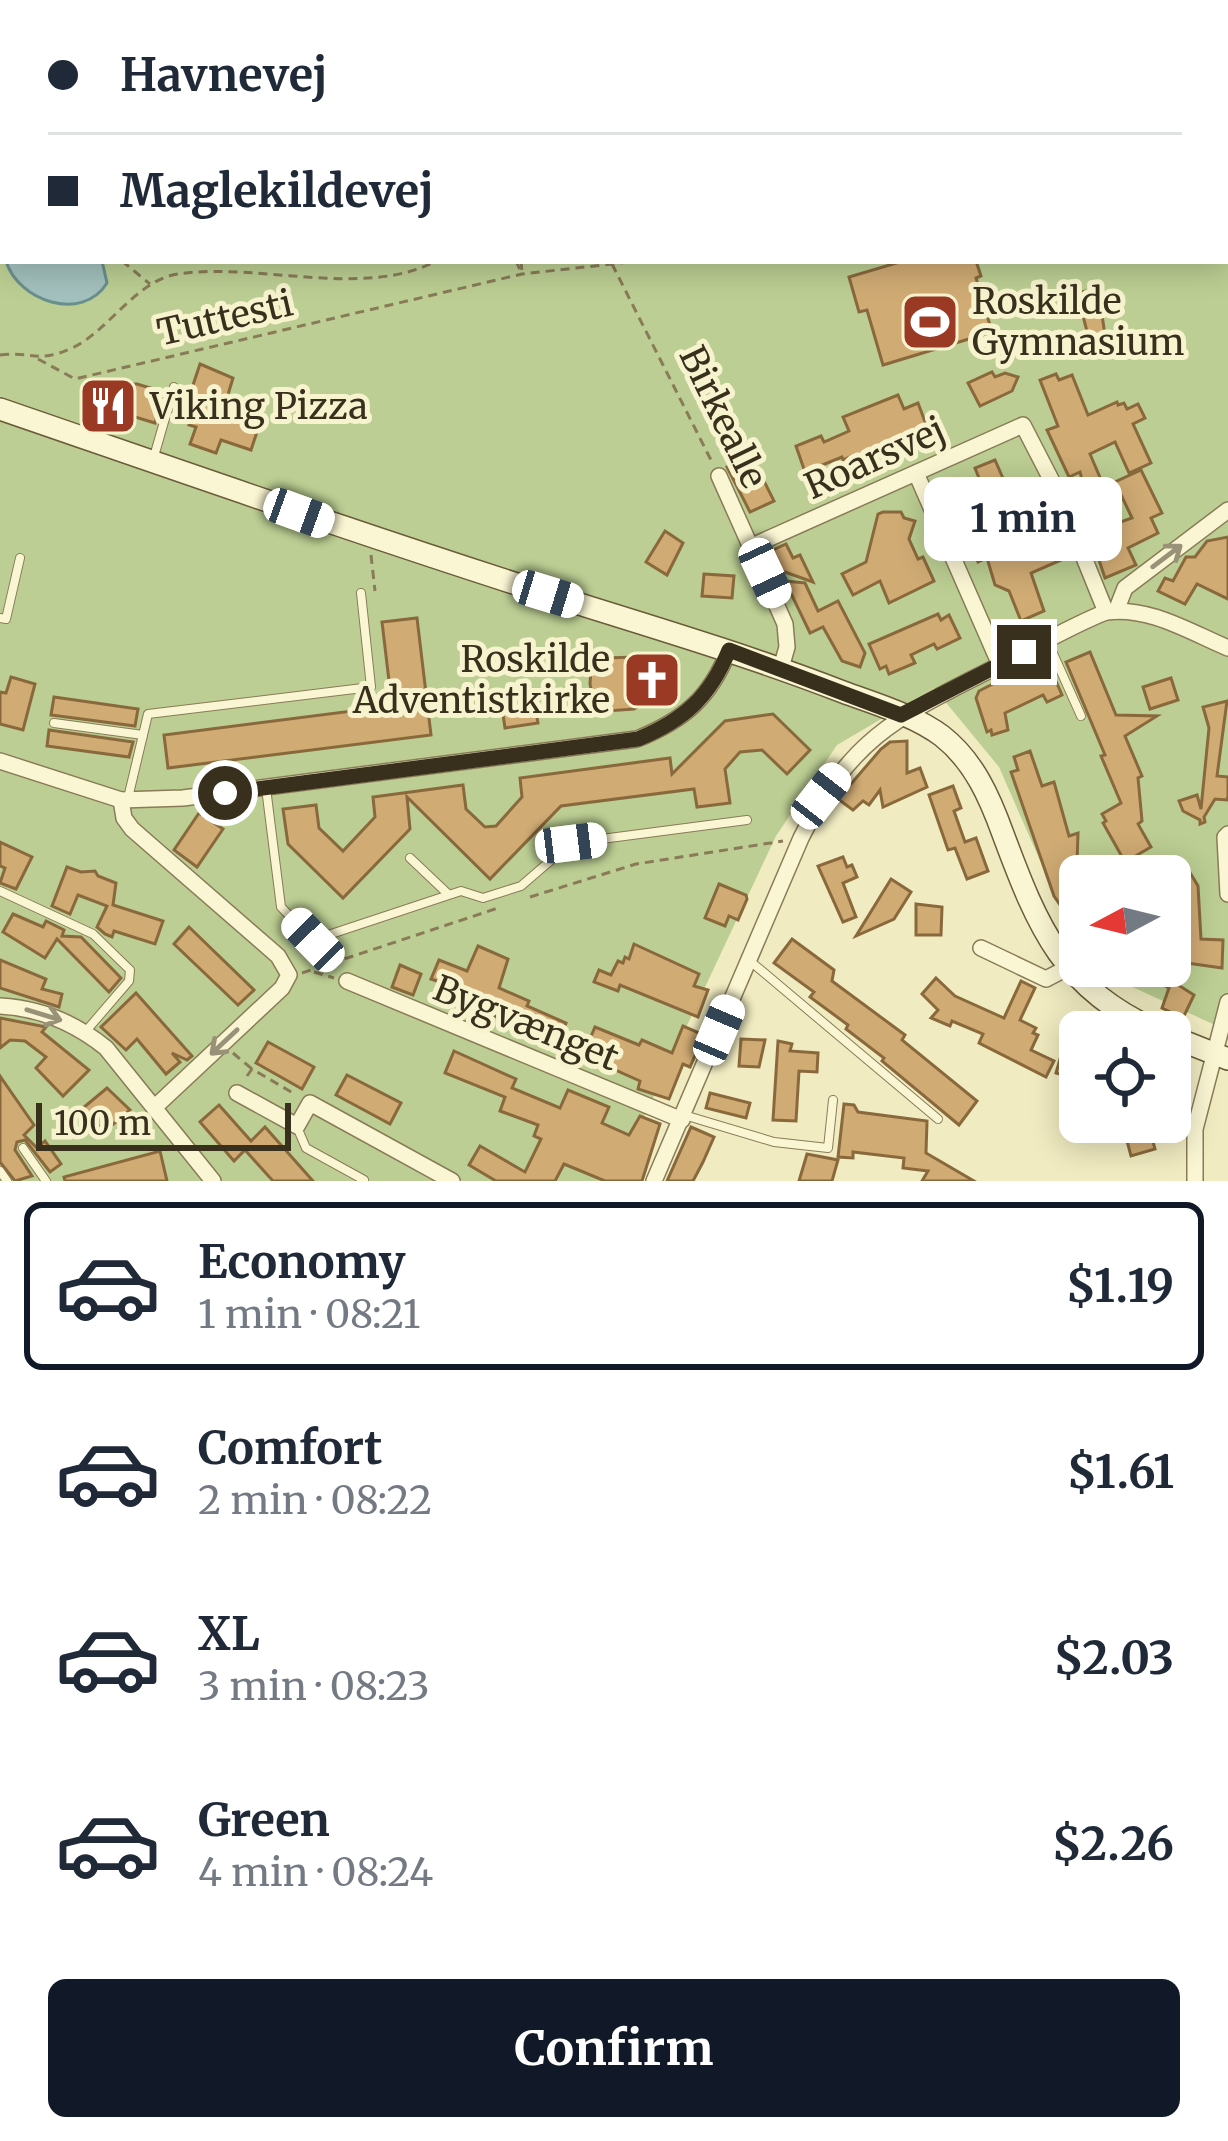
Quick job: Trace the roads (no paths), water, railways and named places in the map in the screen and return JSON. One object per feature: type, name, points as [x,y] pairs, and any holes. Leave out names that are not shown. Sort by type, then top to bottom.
[{"type":"main road","points":[[0,409],[368,538],[729,650],[937,733],[970,764],[990,797],[1033,915],[1059,956]]},
{"type":"main road","points":[[1088,987],[1121,1011]]},
{"type":"main road","points":[[1191,1045],[1221,1057]]},
{"type":"street","name":"Roarsvej","points":[[752,546],[1023,425],[1111,612]]},
{"type":"street","points":[[916,473],[1000,665]]},
{"type":"street","name":"Birkealle","points":[[719,476],[785,624],[787,647],[781,668]]},
{"type":"street","points":[[1111,612],[1125,588],[1228,510]]},
{"type":"street","points":[[654,1181],[801,838],[821,796],[853,756],[901,715],[1111,612],[1154,617],[1228,648]]},
{"type":"street","points":[[0,761],[124,800],[183,798],[638,739],[693,709],[710,690],[729,650]]},
{"type":"street","points":[[124,800],[124,818],[132,829],[278,956],[289,975],[282,988],[155,1107]]},
{"type":"street","points":[[1228,834],[1228,894]]},
{"type":"street","points":[[981,948],[1046,979],[1059,972]]},
{"type":"street","name":"Bygvænget","points":[[347,981],[683,1118]]},
{"type":"street","points":[[1195,1181],[1195,1129],[1221,1057],[1228,1002]]},
{"type":"street","points":[[0,1006],[49,1015],[86,1032],[106,1048],[213,1181]]},
{"type":"street","points":[[237,1094],[297,1126],[310,1103],[452,1181]]},
{"type":"lane","points":[[152,461],[175,387]]},
{"type":"lane","points":[[0,618],[6,619],[20,559]]},
{"type":"lane","points":[[124,800],[148,714],[371,687],[361,593]]},
{"type":"lane","points":[[1047,640],[1081,716]]},
{"type":"lane","points":[[54,723],[143,735]]},
{"type":"lane","points":[[266,788],[281,907],[313,940],[461,891],[483,898],[520,886],[571,843],[747,820]]},
{"type":"lane","points":[[410,858],[448,895]]},
{"type":"lane","points":[[0,891],[93,934],[130,970],[129,981],[86,1032]]},
{"type":"lane","points":[[749,960],[938,1119]]},
{"type":"lane","points":[[683,1118],[774,1142],[828,1148],[833,1100]]},
{"type":"lane","points":[[297,1126],[306,1148],[364,1180]]},
{"type":"lane","points":[[23,1148],[46,1181]]},
{"type":"lane","points":[[0,1171],[7,1181]]},
{"type":"water","points":[[8,264],[103,264],[107,283],[96,295],[67,304],[37,296]]},
{"type":"place","name":"Roskilde Gymnasium","points":[[930,322]]},
{"type":"place","name":"Viking Pizza","points":[[108,406]]},
{"type":"place","name":"Roskilde Adventistkirke","points":[[652,680]]}]
